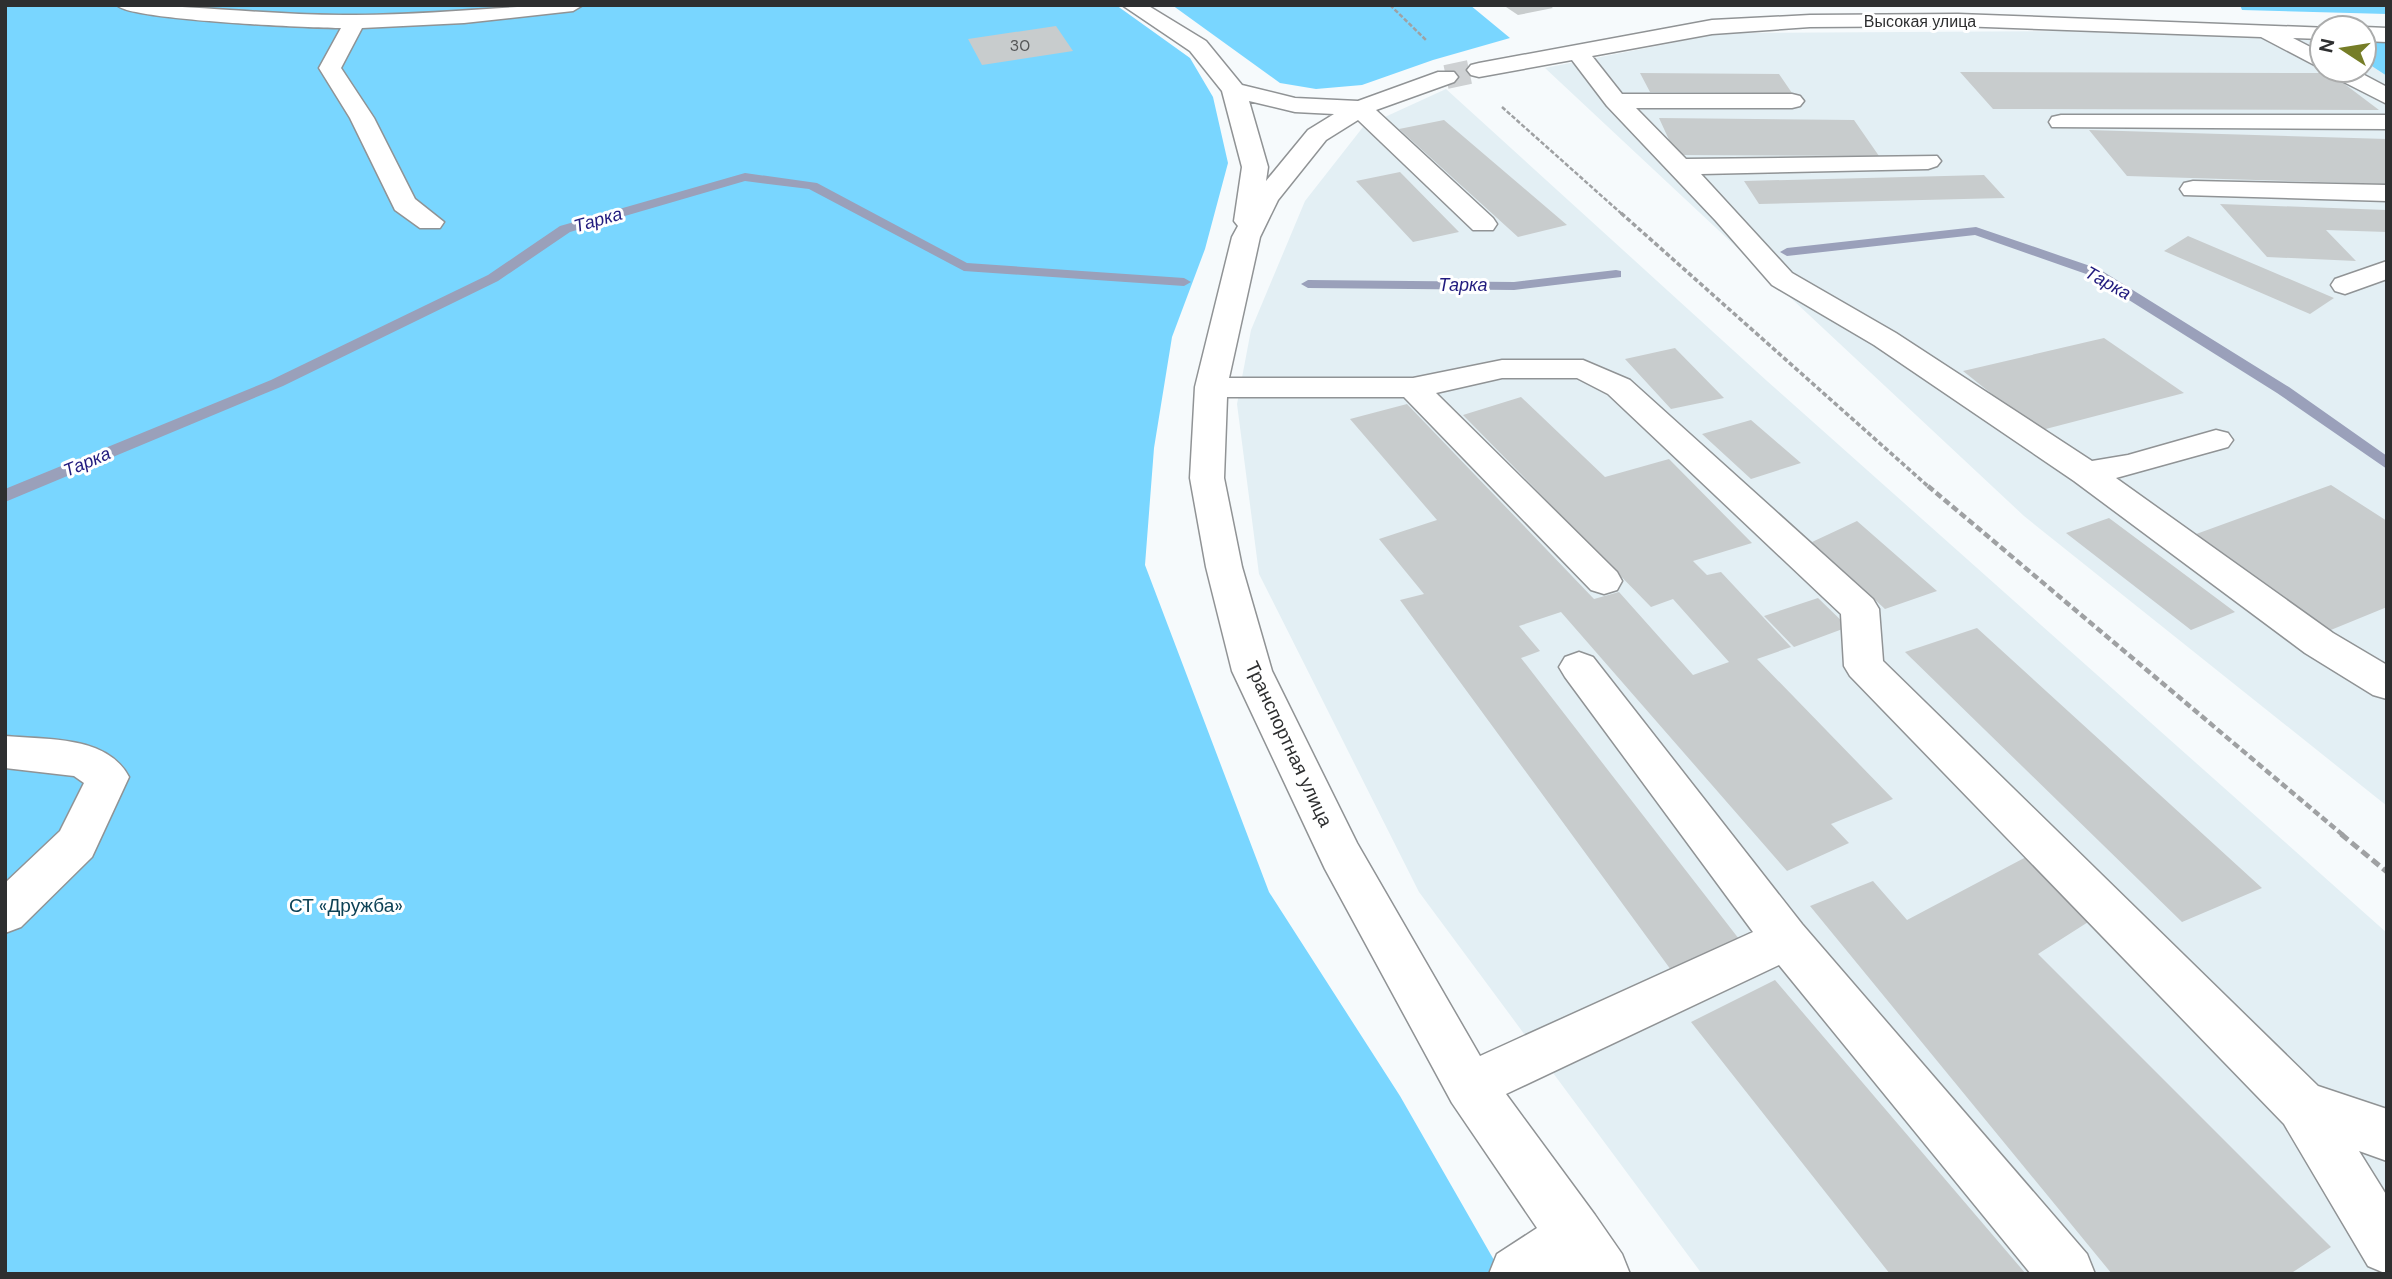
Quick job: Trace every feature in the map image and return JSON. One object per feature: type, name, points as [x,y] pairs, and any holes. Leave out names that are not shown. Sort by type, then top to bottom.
[{"type":"street","points":[[127,5],[220,16],[355,22],[502,14],[573,5]]},
{"type":"street","points":[[1132,5],[1198,46],[1234,90],[1255,167],[1246,237]]},
{"type":"street","points":[[1712,27],[1720,5]]},
{"type":"street","points":[[2207,5],[2212,27]]},
{"type":"street","name":"Высокая улица","points":[[1479,69],[1712,27],[1810,21],[1958,20],[2308,32]]},
{"type":"street","points":[[355,22],[330,68],[362,118],[404,204],[430,222]]},
{"type":"street","points":[[2262,30],[2308,55]]},
{"type":"street","points":[[1577,51],[1615,100],[1782,279],[1885,339],[2086,473],[2319,643],[2387,684]]},
{"type":"street","points":[[1234,90],[1294,106],[1360,108],[1446,77]]},
{"type":"street","points":[[2363,84],[2387,97]]},
{"type":"street","points":[[1615,100],[1792,101]]},
{"type":"street","points":[[1360,108],[1483,224]]},
{"type":"street","name":"Транспортная улица","points":[[1360,108],[1317,135],[1266,198],[1246,237],[1211,387],[1207,478],[1224,567],[1252,671],[1341,856],[1470,1086],[1589,1254]]},
{"type":"street","points":[[2061,122],[2387,122]]},
{"type":"street","points":[[1679,167],[1928,161]]},
{"type":"street","points":[[2193,189],[2387,192]]},
{"type":"street","points":[[2344,285],[2387,269]]},
{"type":"street","points":[[1211,387],[1413,388],[1516,369],[1583,369],[1619,387],[1860,609],[1864,666],[2302,1106],[2387,1247]]},
{"type":"street","points":[[1413,388],[1604,581]]},
{"type":"street","points":[[2086,473],[2131,465],[2216,440]]},
{"type":"street","points":[[1579,667],[1786,939],[2067,1274]]},
{"type":"street","points":[[5,752],[83,760],[108,777],[76,844],[5,913]]},
{"type":"street","points":[[1470,1086],[1786,939]]},
{"type":"street","points":[[2302,1106],[2387,1135]]},
{"type":"street","points":[[1517,1274],[1589,1254]]},
{"type":"path","points":[[1390,5],[1435,48]]},
{"type":"path","points":[[1497,103],[1994,544],[2387,872]]},
{"type":"shaded area","points":[[2067,31],[2308,40],[2308,84],[2378,84],[2378,70],[2387,76],[2387,806],[2024,516],[1545,68],[1722,33]]},
{"type":"shaded area","points":[[1446,89],[1767,381],[2387,933],[2387,1274],[1702,1274],[1419,892],[1259,574],[1237,404],[1251,330],[1305,201],[1363,127]]},
{"type":"green space","name":"СТ «Дружба»","points":[[5,5],[1116,5],[1190,58],[1213,97],[1228,163],[1205,249],[1172,337],[1154,448],[1145,565],[1269,892],[1400,1096],[1502,1274],[5,1274]]},
{"type":"green space","points":[[1172,5],[1470,5],[1510,38],[1433,60],[1362,85],[1316,89],[1280,83]]},
{"type":"green space","points":[[2240,5],[2387,5],[2387,14],[2242,10]]},
{"type":"green space","points":[[2378,43],[2387,43],[2387,76],[2378,70]]},
{"type":"building","points":[[1503,5],[1549,5],[1553,8],[1518,15]]},
{"type":"building","points":[[1056,26],[1073,51],[982,65],[968,39]]},
{"type":"building","points":[[1960,72],[2308,73],[2308,84],[2345,84],[2379,110],[1993,109]]},
{"type":"building","points":[[1640,73],[1779,74],[1792,93],[1650,92]]},
{"type":"building","points":[[1659,118],[1854,120],[1879,156],[1676,155]]},
{"type":"building","points":[[1444,120],[1567,225],[1518,237],[1399,129]]},
{"type":"building","points":[[2089,130],[2387,139],[2387,184],[2127,176]]},
{"type":"building","points":[[1400,172],[1459,232],[1413,242],[1356,181]]},
{"type":"building","points":[[1984,175],[2005,198],[1759,204],[1744,181]]},
{"type":"building","points":[[2220,204],[2387,210],[2387,232],[2326,230],[2356,261],[2267,257]]},
{"type":"building","points":[[2188,236],[2334,298],[2310,314],[2164,251]]},
{"type":"building","points":[[2104,338],[2184,393],[2038,431],[1963,371]]},
{"type":"building","points":[[1675,348],[1724,398],[1671,409],[1625,359]]},
{"type":"building","points":[[1521,397],[1605,477],[1669,459],[1752,543],[1693,561],[1707,575],[1721,572],[1791,647],[1757,659],[1893,799],[1831,824],[1849,843],[1787,871],[1561,612],[1519,626],[1540,651],[1521,658],[1739,939],[1671,970],[1400,600],[1424,594],[1379,539],[1437,520],[1350,419],[1407,404],[1594,599],[1619,592],[1693,675],[1729,662],[1673,599],[1651,607],[1463,415]]},
{"type":"building","points":[[1751,420],[1801,463],[1751,479],[1702,434]]},
{"type":"building","points":[[2331,485],[2387,521],[2387,607],[2321,634],[2188,537]]},
{"type":"building","points":[[2109,518],[2235,612],[2191,630],[2066,533]]},
{"type":"building","points":[[1857,521],[1937,591],[1885,609],[1812,542]]},
{"type":"building","points":[[1818,598],[1848,627],[1794,647],[1764,616]]},
{"type":"building","points":[[1977,628],[2262,888],[2182,922],[1905,652]]},
{"type":"building","points":[[2028,856],[2096,917],[2038,954],[2331,1247],[2290,1274],[2112,1274],[1810,906],[1873,881],[1907,920]]},
{"type":"building","points":[[1775,980],[2026,1274],[1890,1274],[1691,1022]]},
{"type":"waterway","name":"Тарка","points":[[5,496],[277,383],[493,278],[565,229],[745,177],[812,186],[964,267],[1184,282]]},
{"type":"waterway","name":"Тарка","points":[[1787,252],[1976,231],[2094,272],[2283,390],[2387,464]]},
{"type":"waterway","name":"Тарка","points":[[1308,284],[1514,286],[1616,274]]},
{"type":"tunnel","points":[[1446,77],[1479,70]]}]
